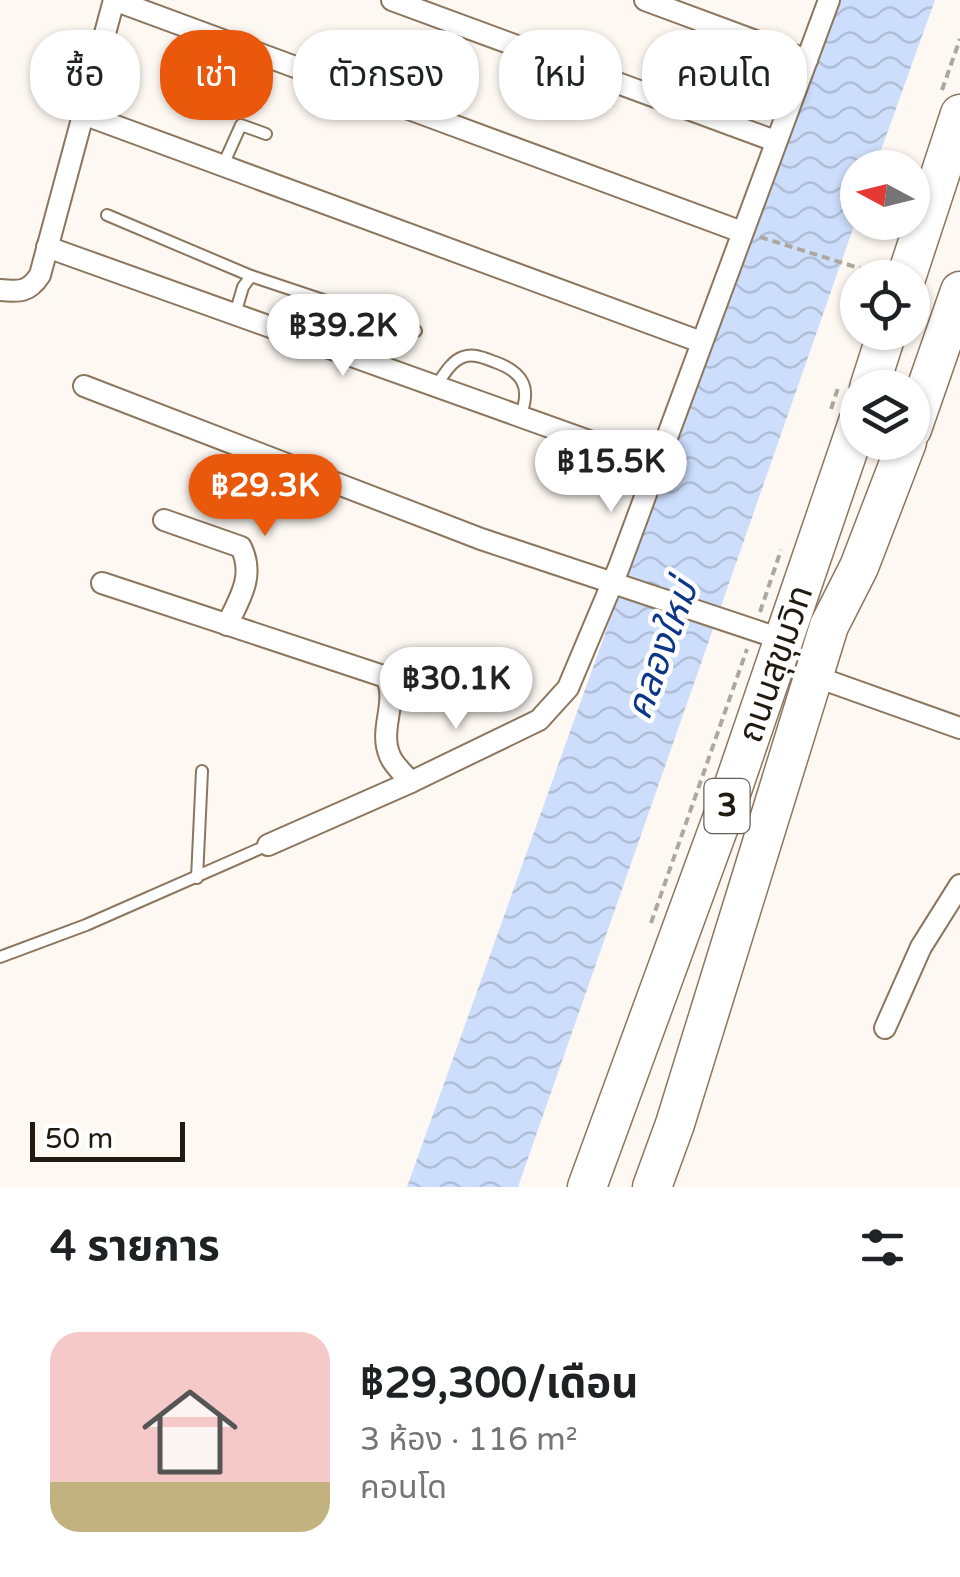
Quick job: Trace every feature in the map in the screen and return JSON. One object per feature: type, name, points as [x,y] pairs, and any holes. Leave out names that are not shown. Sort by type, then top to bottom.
[{"type":"highway","points":[[899,260],[960,114]]},
{"type":"highway","points":[[930,377],[960,291]]},
{"type":"highway","name":"ถนนสุขุมวิท","points":[[587,1187],[759,632],[840,427]]},
{"type":"highway","name":"ถนนสุขุมวิท","points":[[652,1187],[830,626],[859,567],[900,460]]},
{"type":"street","points":[[106,30],[114,0],[742,232]]},
{"type":"street","points":[[392,0],[775,141]]},
{"type":"street","points":[[645,0],[726,30]]},
{"type":"street","points":[[807,60],[829,0]]},
{"type":"street","points":[[0,290],[20,292],[32,288],[40,274],[81,120]]},
{"type":"street","points":[[99,120],[701,342]]},
{"type":"street","points":[[268,845],[539,720],[568,688],[616,585],[783,120]]},
{"type":"street","points":[[47,247],[656,465]]},
{"type":"street","points":[[84,386],[379,501],[759,632]]},
{"type":"street","points":[[164,520],[241,547],[248,562],[247,584],[227,625]]},
{"type":"street","points":[[102,584],[350,662],[386,677],[392,699],[386,740],[391,759],[411,782]]},
{"type":"street","points":[[814,676],[960,728]]},
{"type":"street","points":[[885,1028],[921,948],[960,884]]},
{"type":"lane","points":[[222,166],[241,125],[266,134]]},
{"type":"lane","points":[[108,216],[251,276],[416,331]]},
{"type":"lane","points":[[234,314],[243,286],[251,276]]},
{"type":"lane","points":[[436,386],[449,368],[464,357],[480,356],[511,368],[525,384],[526,402],[520,416]]},
{"type":"lane","points":[[197,878],[202,770]]},
{"type":"lane","points":[[0,957],[197,878],[268,845]]},
{"type":"path","points":[[742,232],[840,261]]},
{"type":"path","points":[[649,927],[759,632],[785,540]]},
{"type":"water","name":"คลองใหม่","points":[[839,0],[935,0],[881,150],[840,150],[840,240],[849,240],[518,1187],[407,1187],[664,469],[794,120],[807,120],[807,86]]}]
